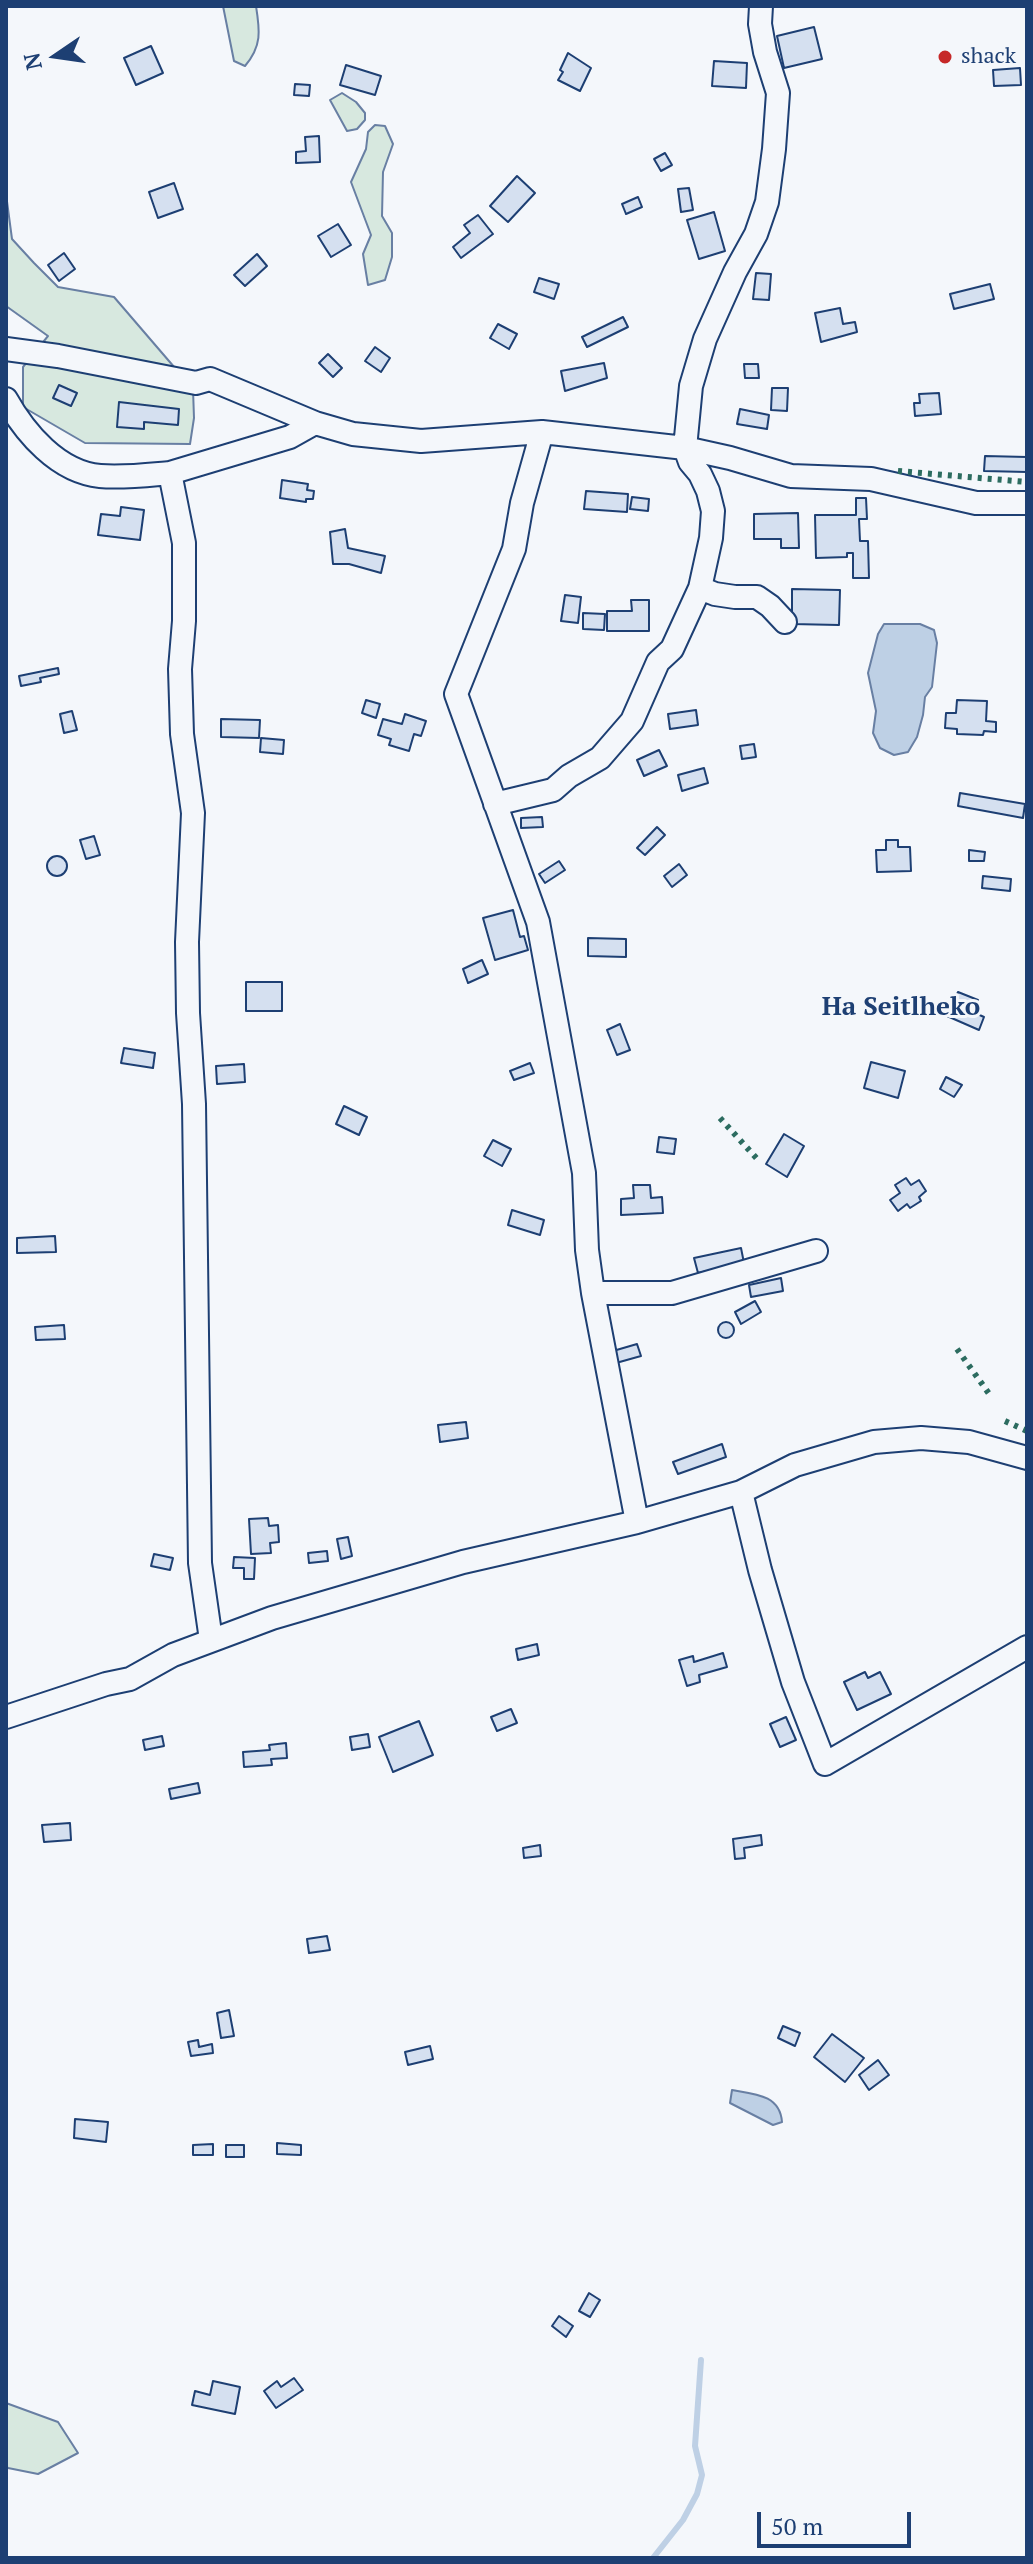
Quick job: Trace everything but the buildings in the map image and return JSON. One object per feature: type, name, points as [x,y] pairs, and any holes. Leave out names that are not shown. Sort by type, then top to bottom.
[{"type":"street","points":[[495,804],[553,790],[569,776],[600,758],[632,721],[658,662],[672,649],[700,588],[711,538],[713,511],[708,491],[685,448],[691,386],[705,339],[756,234],[767,202],[778,93],[765,52],[760,24],[761,6]]},
{"type":"street","points":[[6,349],[196,383],[210,379],[315,423],[353,434],[421,441],[542,432],[685,448],[791,476],[871,479],[976,503],[1027,503]]},
{"type":"street","points":[[6,399],[19,421],[53,457],[97,476],[170,473],[290,437],[315,423]]},
{"type":"street","points":[[542,432],[522,503],[514,549],[456,694],[538,922],[584,1173],[587,1250],[593,1293],[637,1522]]},
{"type":"street","points":[[170,473],[184,543],[184,621],[180,669],[182,734],[193,813],[187,942],[194,1133],[200,1548],[211,1640]]},
{"type":"street","points":[[700,588],[715,594],[757,597],[785,622]]},
{"type":"street","points":[[593,1293],[672,1293],[816,1251]]},
{"type":"street","points":[[6,1717],[130,1679],[173,1655],[272,1618],[463,1562],[637,1522],[741,1492],[795,1465],[874,1442],[921,1438],[969,1442],[1027,1458]]},
{"type":"street","points":[[741,1492],[793,1682],[825,1764],[1027,1647]]},
{"type":"shaded area","points":[[223,6],[256,6],[258,38],[245,66],[234,61]]},
{"type":"shaded area","points":[[342,93],[365,113],[365,120],[357,129],[347,131],[330,100]]},
{"type":"shaded area","points":[[375,125],[385,126],[393,144],[383,172],[382,216],[392,233],[392,257],[385,280],[368,285],[363,254],[371,235],[351,182],[366,149],[368,132]]},
{"type":"shaded area","points":[[6,194],[12,239],[34,263],[58,287],[114,297],[193,389],[194,418],[190,444],[85,443],[23,407],[23,367],[48,336],[6,306]]},
{"type":"shaded area","points":[[6,2403],[58,2422],[78,2453],[38,2474],[8,2468]]},
{"type":"water","points":[[884,624],[920,624],[934,630],[937,643],[932,687],[925,697],[917,737],[908,752],[894,755],[880,748],[873,733],[876,711],[868,673],[878,634]]},
{"type":"water","points":[[732,2090],[765,2097],[777,2106],[782,2122],[773,2125],[730,2103]]},
{"type":"waterway","points":[[653,2558],[683,2520],[697,2494],[702,2475],[695,2446],[701,2360]]},
{"type":"hedge","points":[[898,471],[1027,482]]},
{"type":"hedge","points":[[720,1118],[759,1161]]},
{"type":"hedge","points":[[957,1349],[990,1395]]},
{"type":"hedge","points":[[1005,1421],[1027,1431]]},
{"type":"place","name":"shack","points":[[945,57]]},
{"type":"district","name":"Ha Seitlheko","points":[[901,1008]]}]
